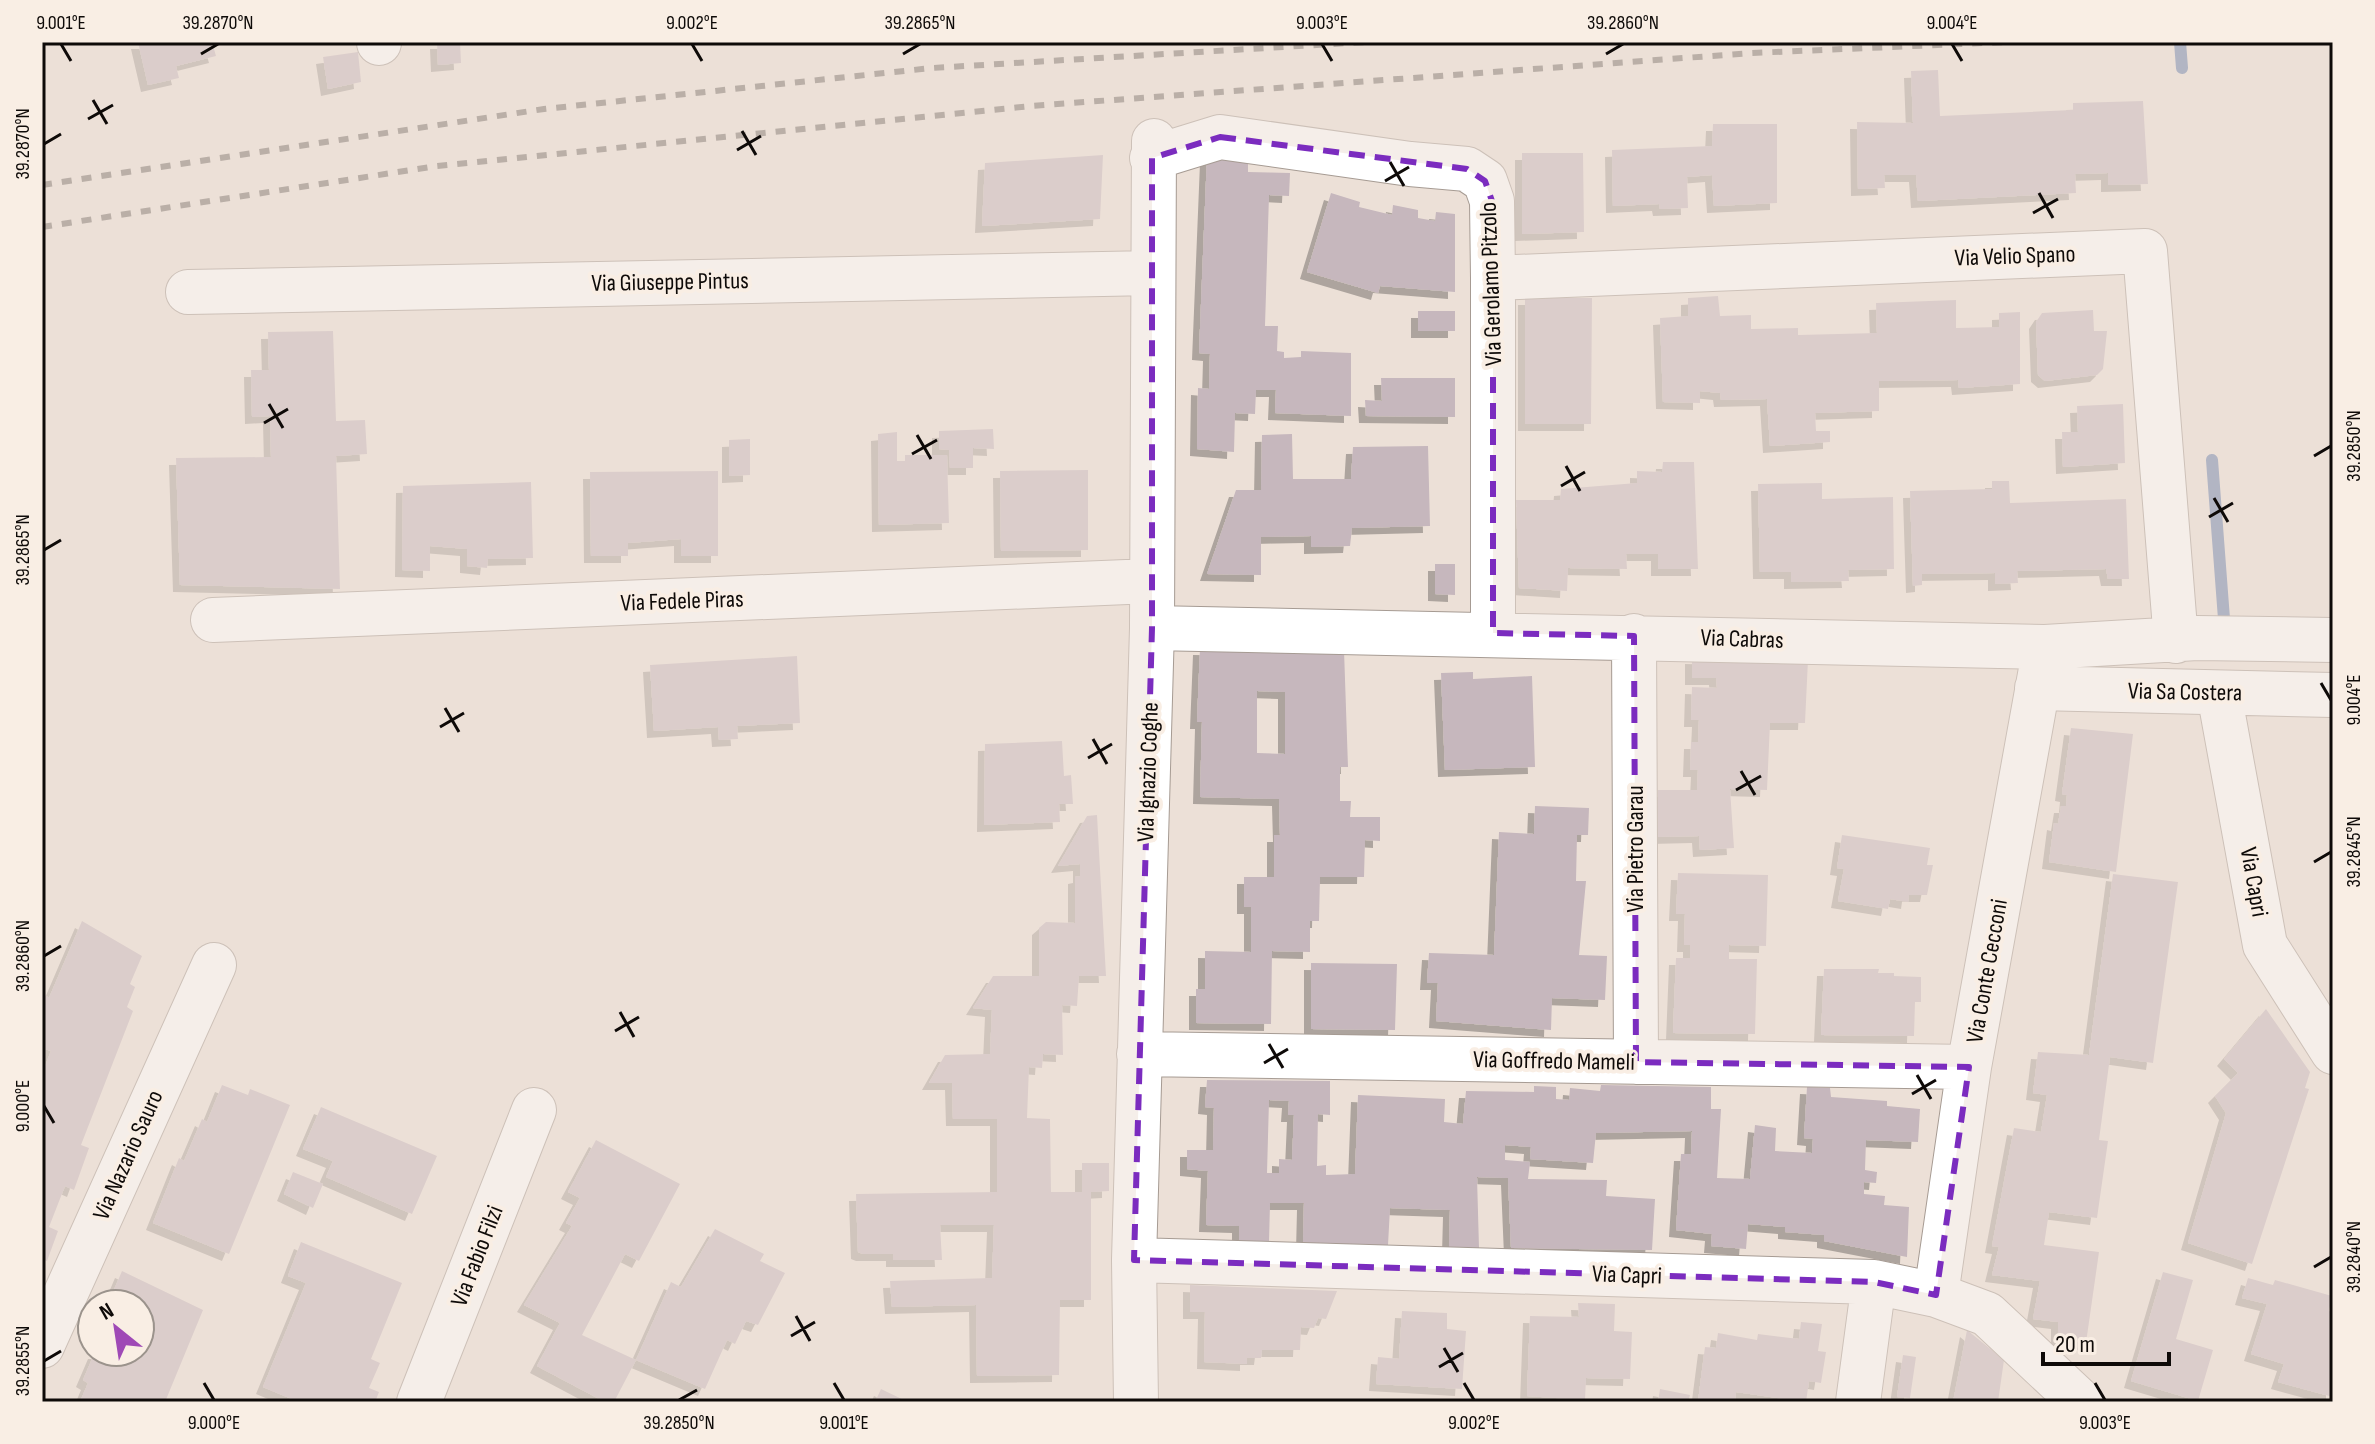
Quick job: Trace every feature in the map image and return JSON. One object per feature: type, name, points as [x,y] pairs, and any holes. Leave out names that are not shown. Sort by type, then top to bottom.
[{"type":"street","name":"Via Gerolamo Pitzolo","points":[[1153,150],[1220,137],[1467,169],[1485,181],[1492,201],[1493,633]]},
{"type":"street","name":"Via Ignazio Coghe","points":[[1136,1402],[1134,1260],[1152,628],[1153,150]]},
{"type":"street","name":"Via Velio Spano","points":[[1493,278],[2145,251],[2186,640]]},
{"type":"street","name":"Via Giuseppe Pintus","points":[[188,292],[1152,273]]},
{"type":"street","name":"Via Fedele Piras","points":[[213,620],[1151,581]]},
{"type":"street","name":"Via Cabras","points":[[1152,628],[1634,636],[2041,668],[2186,640],[2333,640]]},
{"type":"street","name":"Via Pietro Garau","points":[[1634,636],[1636,1062]]},
{"type":"street","name":"Via Sa Costera","points":[[2041,668],[2219,693],[2333,695]]},
{"type":"street","name":"Via Conte Cecconi","points":[[1936,1295],[1969,1067],[2041,668]]},
{"type":"street","name":"Via Capri","points":[[2219,693],[2265,945],[2333,1052]]},
{"type":"street","name":"Via Nazario Sauro","points":[[42,1346],[214,965]]},
{"type":"street","name":"Via Goffredo Mameli","points":[[1139,1054],[1969,1067]]},
{"type":"street","name":"Via Fabio Filzi","points":[[419,1402],[534,1110]]},
{"type":"street","name":"Via Capri","points":[[1134,1260],[1874,1282],[1936,1295],[1987,1314],[2081,1402]]},
{"type":"street","points":[[1858,1402],[1874,1282]]},
{"type":"highlighted area","points":[[1220,137],[1467,169],[1485,181],[1492,201],[1493,633],[1634,636],[1636,1062],[1969,1067],[1936,1295],[1874,1282],[1134,1260],[1152,628],[1152,158]]},
{"type":"building","points":[[138,42],[212,42],[216,56],[176,66],[179,78],[148,85]]},
{"type":"building","points":[[437,42],[460,42],[461,63],[438,65]]},
{"type":"building","points":[[358,52],[361,82],[328,89],[323,57]]},
{"type":"building","points":[[1938,70],[1940,116],[2073,110],[2073,103],[2143,101],[2148,184],[2108,185],[2108,173],[2075,174],[2076,193],[1918,201],[1916,175],[1884,175],[1885,188],[1858,189],[1857,122],[1913,123],[1911,71]]},
{"type":"building","points":[[1713,124],[1777,124],[1777,203],[1714,206],[1712,175],[1687,177],[1688,208],[1660,209],[1659,204],[1613,206],[1612,150],[1712,146]]},
{"type":"building","points":[[1522,153],[1583,153],[1584,232],[1522,234]]},
{"type":"building","points":[[1103,155],[1100,219],[982,226],[985,163]]},
{"type":"building","points":[[1207,156],[1248,158],[1248,172],[1290,173],[1289,196],[1269,195],[1265,326],[1278,326],[1277,351],[1284,352],[1284,358],[1301,357],[1301,351],[1351,353],[1351,416],[1275,413],[1276,390],[1256,390],[1255,414],[1235,413],[1234,452],[1197,449],[1198,388],[1209,389],[1210,354],[1199,353]]},
{"type":"building","points":[[1331,193],[1360,202],[1359,207],[1392,215],[1393,205],[1418,210],[1418,218],[1435,221],[1436,212],[1455,214],[1455,292],[1380,286],[1378,293],[1307,272]]},
{"type":"building","points":[[1718,296],[1720,316],[1751,315],[1751,329],[1798,328],[1798,335],[1877,333],[1876,303],[1956,300],[1956,328],[1999,327],[1999,313],[2020,312],[2020,384],[1959,388],[1958,380],[1879,381],[1879,411],[1815,413],[1816,431],[1830,431],[1830,442],[1770,446],[1767,399],[1721,400],[1720,393],[1700,391],[1700,403],[1663,402],[1660,318],[1688,316],[1688,298]]},
{"type":"building","points":[[1525,298],[1592,298],[1591,424],[1525,424]]},
{"type":"building","points":[[2093,310],[2094,331],[2107,331],[2103,369],[2097,375],[2045,381],[2038,375],[2036,322],[2042,313]]},
{"type":"building","points":[[1418,311],[1455,311],[1455,331],[1418,331]]},
{"type":"building","points":[[333,331],[336,421],[365,420],[367,454],[336,456],[340,589],[180,585],[176,458],[271,457],[270,416],[252,417],[251,370],[269,370],[268,332]]},
{"type":"building","points":[[1381,378],[1455,378],[1455,417],[1366,416],[1365,400],[1382,401]]},
{"type":"building","points":[[2123,404],[2125,463],[2063,467],[2062,432],[2078,432],[2077,406]]},
{"type":"building","points":[[993,429],[994,449],[973,448],[973,468],[950,468],[949,450],[939,449],[939,431]]},
{"type":"building","points":[[897,432],[897,461],[905,461],[905,455],[947,455],[949,523],[879,525],[878,434]]},
{"type":"building","points":[[1292,434],[1293,479],[1351,479],[1353,447],[1428,446],[1430,526],[1352,528],[1350,546],[1311,547],[1311,536],[1261,537],[1261,575],[1207,574],[1236,490],[1261,490],[1262,435]]},
{"type":"building","points":[[750,439],[750,475],[729,476],[729,440]]},
{"type":"building","points":[[1663,462],[1694,462],[1698,569],[1658,569],[1658,554],[1626,554],[1627,569],[1568,568],[1567,591],[1519,588],[1516,500],[1560,500],[1561,489],[1637,483],[1637,471],[1662,472]]},
{"type":"building","points":[[1088,470],[1088,550],[1001,551],[1000,471]]},
{"type":"building","points":[[718,471],[718,556],[681,556],[681,539],[628,543],[628,556],[591,556],[590,472]]},
{"type":"building","points":[[1992,481],[2009,481],[2010,503],[2126,499],[2129,579],[2108,579],[2106,569],[2017,571],[2018,583],[1995,584],[1995,573],[1922,574],[1922,585],[1913,586],[1910,491],[1992,489]]},
{"type":"building","points":[[531,482],[533,558],[488,559],[487,568],[467,566],[467,549],[430,546],[430,571],[402,570],[403,486]]},
{"type":"building","points":[[1822,483],[1822,499],[1893,497],[1894,569],[1848,570],[1849,581],[1791,582],[1791,572],[1760,572],[1758,484]]},
{"type":"building","points":[[1435,564],[1455,564],[1455,595],[1435,594]]},
{"type":"building","points":[[1200,648],[1344,650],[1348,767],[1340,767],[1340,801],[1351,801],[1350,817],[1380,817],[1380,841],[1365,840],[1364,877],[1320,877],[1319,921],[1310,921],[1310,952],[1272,951],[1271,1024],[1196,1023],[1196,989],[1205,989],[1205,951],[1251,952],[1251,907],[1244,907],[1244,877],[1274,877],[1274,835],[1280,835],[1279,799],[1200,797],[1202,722],[1197,722]],"holes":[[[1257,691],[1285,692],[1285,754],[1257,753]]]},
{"type":"building","points":[[797,656],[800,723],[737,726],[738,739],[719,740],[718,727],[654,731],[650,665]]},
{"type":"building","points":[[1692,657],[1808,660],[1805,723],[1770,723],[1767,790],[1730,789],[1734,848],[1700,850],[1699,836],[1657,837],[1658,790],[1697,790],[1698,770],[1690,770],[1691,742],[1698,742],[1699,720],[1691,720],[1692,687],[1717,688],[1716,678],[1692,678]]},
{"type":"building","points":[[1473,672],[1473,679],[1532,676],[1535,767],[1445,770],[1441,673]]},
{"type":"building","points":[[2071,728],[2133,734],[2116,872],[2049,862],[2054,823],[2058,824],[2061,806],[2066,806],[2067,795],[2062,794]]},
{"type":"building","points":[[1062,741],[1064,776],[1071,775],[1073,804],[1059,804],[1060,822],[984,825],[985,744]]},
{"type":"building","points":[[1535,806],[1589,808],[1588,835],[1577,835],[1576,881],[1586,881],[1579,955],[1607,956],[1605,1000],[1552,998],[1551,1030],[1436,1021],[1438,983],[1427,983],[1429,953],[1494,955],[1499,832],[1534,834]]},
{"type":"building","points":[[1097,815],[1106,976],[1079,976],[1077,1006],[1062,1005],[1063,1055],[1043,1054],[1042,1068],[1029,1067],[1027,1118],[1050,1119],[1051,1192],[1082,1192],[1082,1163],[1109,1163],[1109,1191],[1091,1192],[1091,1300],[1060,1300],[1059,1375],[977,1376],[976,1305],[892,1307],[890,1281],[992,1278],[994,1225],[940,1225],[942,1260],[893,1260],[893,1254],[863,1254],[858,1252],[856,1194],[997,1192],[997,1119],[953,1119],[952,1083],[929,1083],[945,1055],[990,1054],[992,1010],[973,1008],[993,976],[1039,976],[1039,928],[1046,922],[1075,923],[1075,877],[1080,876],[1080,864],[1058,866],[1087,816]]},
{"type":"building","points":[[1842,835],[1930,848],[1927,865],[1933,865],[1927,895],[1909,895],[1908,902],[1890,899],[1888,909],[1838,901],[1844,869],[1837,868]]},
{"type":"building","points":[[1678,873],[1768,875],[1766,946],[1729,945],[1729,959],[1757,959],[1755,1034],[1673,1033],[1676,958],[1690,958],[1690,945],[1684,945],[1685,914],[1676,914]]},
{"type":"building","points":[[2113,874],[2178,882],[2153,1063],[2110,1057],[2099,1140],[2108,1141],[2097,1218],[2049,1212],[2044,1245],[2099,1252],[2086,1343],[2058,1338],[2058,1322],[2033,1319],[2040,1281],[1992,1275],[1999,1247],[1992,1246],[2014,1128],[2041,1132],[2047,1095],[2033,1093],[2038,1052],[2089,1055]]},
{"type":"building","points":[[82,921],[142,956],[130,984],[135,987],[127,1007],[133,1011],[81,1145],[89,1148],[74,1190],[65,1186],[49,1227],[58,1231],[47,1261],[42,1259],[42,1074],[51,1051],[42,1048],[42,993],[49,998]]},
{"type":"building","points":[[1311,963],[1397,964],[1395,1030],[1311,1029]]},
{"type":"building","points":[[1824,969],[1879,969],[1878,973],[1921,977],[1921,1002],[1915,1002],[1914,1036],[1821,1035]]},
{"type":"building","points":[[2266,1009],[2310,1072],[2305,1088],[2309,1089],[2252,1264],[2188,1243],[2226,1113],[2215,1096],[2238,1073],[2224,1059]]},
{"type":"building","points":[[1207,1080],[1330,1081],[1330,1115],[1318,1114],[1317,1166],[1326,1165],[1326,1175],[1355,1174],[1358,1095],[1445,1099],[1444,1122],[1463,1124],[1466,1091],[1534,1092],[1534,1086],[1556,1087],[1556,1099],[1569,1100],[1570,1088],[1600,1091],[1601,1085],[1711,1087],[1711,1109],[1721,1109],[1717,1178],[1750,1179],[1755,1125],[1776,1128],[1775,1151],[1812,1153],[1813,1139],[1804,1138],[1807,1087],[1830,1088],[1831,1097],[1887,1101],[1887,1106],[1920,1109],[1918,1142],[1866,1140],[1865,1170],[1877,1172],[1876,1183],[1864,1182],[1864,1194],[1885,1196],[1884,1205],[1909,1207],[1907,1257],[1824,1241],[1824,1235],[1785,1232],[1785,1227],[1748,1224],[1746,1249],[1711,1246],[1712,1234],[1676,1230],[1681,1154],[1691,1154],[1692,1131],[1596,1133],[1593,1163],[1530,1159],[1531,1147],[1505,1145],[1505,1160],[1530,1162],[1528,1179],[1607,1180],[1606,1196],[1655,1199],[1652,1250],[1511,1248],[1508,1178],[1477,1177],[1479,1248],[1449,1247],[1450,1210],[1390,1208],[1388,1245],[1303,1244],[1304,1203],[1270,1203],[1269,1242],[1239,1242],[1239,1226],[1206,1225],[1208,1171],[1187,1169],[1187,1150],[1213,1150],[1214,1108],[1205,1107]],"holes":[[[1269,1100],[1289,1101],[1288,1115],[1294,1115],[1292,1160],[1279,1159],[1279,1173],[1267,1173]]]},
{"type":"building","points":[[222,1085],[248,1095],[250,1089],[290,1105],[229,1254],[153,1223],[179,1158],[184,1161],[202,1119],[207,1122]]},
{"type":"building","points":[[321,1107],[437,1156],[412,1214],[326,1177],[333,1161],[303,1149]]},
{"type":"building","points":[[596,1140],[680,1184],[639,1261],[625,1254],[582,1335],[636,1360],[614,1402],[605,1402],[537,1366],[560,1323],[524,1305],[572,1226],[566,1223],[580,1198],[568,1192]]},
{"type":"building","points":[[293,1172],[323,1184],[313,1208],[284,1194]]},
{"type":"building","points":[[715,1229],[764,1254],[760,1261],[785,1273],[758,1325],[746,1321],[735,1344],[727,1340],[705,1389],[636,1360],[671,1282],[681,1287]]},
{"type":"building","points":[[301,1242],[402,1283],[371,1359],[380,1363],[369,1388],[379,1392],[375,1402],[299,1402],[263,1387],[306,1283],[288,1276]]},
{"type":"building","points":[[122,1271],[203,1310],[165,1402],[80,1402],[88,1383],[83,1380],[88,1368],[156,1368],[156,1288],[115,1288]]},
{"type":"building","points":[[2163,1272],[2193,1280],[2176,1339],[2213,1350],[2198,1401],[2131,1381]]},
{"type":"building","points":[[2248,1278],[2273,1285],[2275,1280],[2332,1296],[2329,1311],[2333,1313],[2333,1397],[2278,1382],[2284,1364],[2251,1354],[2267,1304],[2242,1298]]},
{"type":"building","points":[[1190,1285],[1337,1291],[1326,1319],[1318,1318],[1314,1328],[1301,1327],[1300,1350],[1262,1350],[1261,1358],[1247,1358],[1247,1364],[1204,1362],[1205,1312],[1190,1312]]},
{"type":"building","points":[[1578,1303],[1615,1304],[1614,1331],[1632,1332],[1630,1379],[1586,1378],[1585,1400],[1527,1396],[1530,1316],[1579,1317]]},
{"type":"building","points":[[1402,1311],[1447,1313],[1447,1329],[1466,1331],[1462,1389],[1376,1384],[1378,1357],[1399,1359]]},
{"type":"building","points":[[1801,1322],[1822,1324],[1818,1351],[1826,1352],[1821,1383],[1809,1381],[1806,1402],[1736,1392],[1735,1402],[1698,1401],[1705,1347],[1716,1348],[1718,1333],[1757,1340],[1758,1334],[1799,1339]]},
{"type":"building","points":[[1967,1330],[2004,1360],[1998,1402],[1953,1402]]},
{"type":"building","points":[[1903,1355],[1916,1357],[1910,1398],[1897,1397]]},
{"type":"building","points":[[881,1389],[908,1402],[875,1402]]},
{"type":"building","points":[[1660,1389],[1690,1395],[1688,1402],[1658,1402]]},
{"type":"waterway","points":[[2180,42],[2182,68]]},
{"type":"waterway","points":[[2212,460],[2225,632]]},
{"type":"railway","points":[[42,185],[544,109],[932,68],[1366,42]]},
{"type":"railway","points":[[42,227],[437,166],[1031,106],[1752,53],[2007,42]]}]
